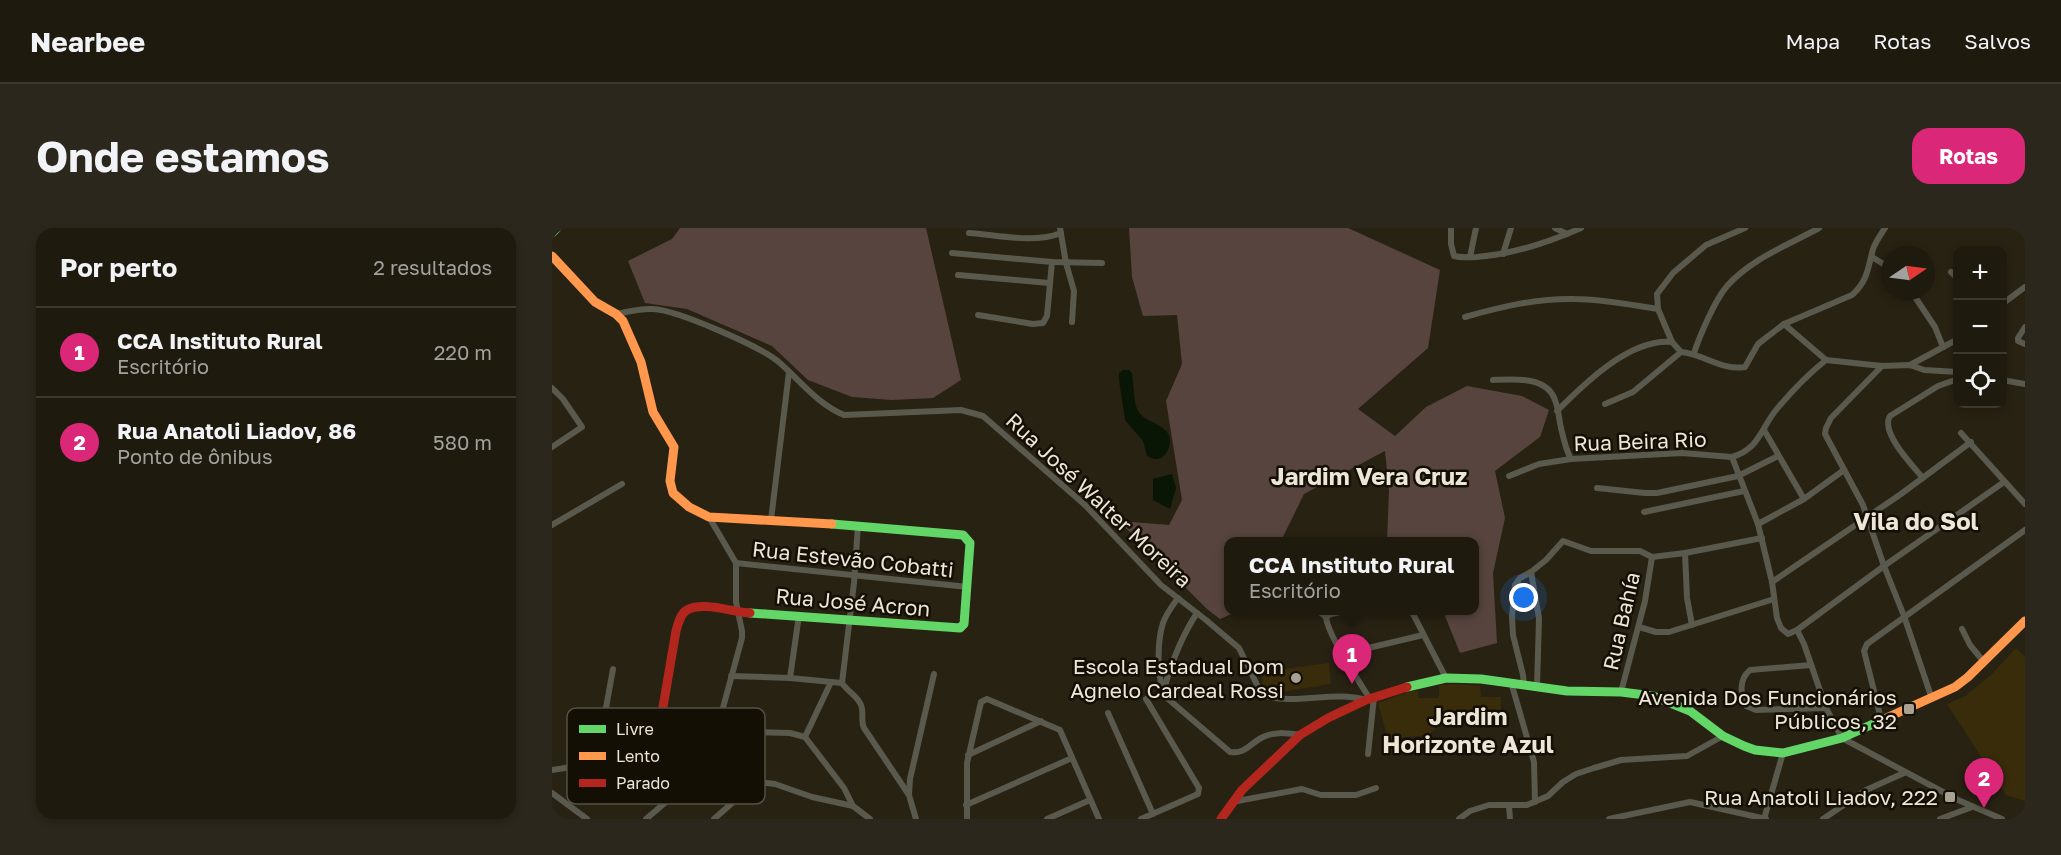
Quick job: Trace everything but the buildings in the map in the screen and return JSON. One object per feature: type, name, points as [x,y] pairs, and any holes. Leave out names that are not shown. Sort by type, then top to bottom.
[{"type":"street","points":[[552,233],[556,228]]},
{"type":"street","points":[[1451,228],[1453,254],[1457,257],[1503,254],[1526,249],[1581,228]]},
{"type":"street","points":[[1470,257],[1476,228]]},
{"type":"street","points":[[1503,254],[1511,228]]},
{"type":"street","points":[[1555,228],[1567,234]]},
{"type":"street","points":[[1745,228],[1706,245],[1688,259],[1657,294],[1658,309],[1672,342],[1682,352],[1694,353],[1726,366],[1742,368],[1748,365],[1758,344],[1784,324],[1852,295],[1866,279],[1874,245],[1885,228]]},
{"type":"street","points":[[1694,353],[1716,304],[1726,287],[1740,273],[1819,228]]},
{"type":"street","points":[[969,233],[1037,238],[1049,237],[1061,230],[1074,291],[1072,322]]},
{"type":"street","points":[[952,254],[1052,262],[1102,263]]},
{"type":"street","points":[[552,256],[595,302],[616,314],[629,332],[641,362],[653,412],[674,447],[670,481],[673,493],[688,507],[709,517],[858,525],[963,536],[970,543],[968,587]]},
{"type":"street","points":[[1872,257],[1881,262]]},
{"type":"street","points":[[978,315],[1033,324],[1043,323],[1047,316],[1052,262]]},
{"type":"street","points":[[958,275],[1049,283]]},
{"type":"street","points":[[2006,300],[2025,287]]},
{"type":"street","points":[[1465,317],[1504,306],[1569,299],[1658,309]]},
{"type":"street","points":[[1917,300],[1935,327],[1944,347]]},
{"type":"street","name":"Rua José Walter Moreira","points":[[616,314],[653,309],[673,313],[770,356],[828,406],[844,415],[961,410],[983,417],[1085,505],[1161,585],[1239,648],[1262,695],[1278,699],[1341,695],[1370,699]]},
{"type":"street","points":[[1784,324],[1826,360],[1882,366],[1910,365],[1924,370],[1953,372]]},
{"type":"street","points":[[2025,327],[2018,341],[2025,344]]},
{"type":"street","points":[[1557,411],[1596,375],[1636,348],[1646,344],[1672,342]]},
{"type":"street","points":[[1910,365],[1953,342]]},
{"type":"street","points":[[1605,404],[1633,392],[1682,352]]},
{"type":"street","name":"Rua Beira Rio","points":[[1509,476],[1539,464],[1570,459],[1682,453],[1732,457],[1752,447],[1776,410],[1796,387],[1826,360]]},
{"type":"street","points":[[1882,366],[1831,418],[1826,428],[1828,440],[1868,517],[1932,699]]},
{"type":"street","points":[[771,520],[789,372]]},
{"type":"street","points":[[1493,380],[1514,379],[1540,383],[1551,391],[1570,459]]},
{"type":"street","points":[[1923,478],[1897,446],[1888,426],[1888,420],[1890,416],[1938,386],[1953,381]]},
{"type":"street","points":[[2007,381],[2025,384]]},
{"type":"street","points":[[552,388],[563,399],[582,427],[552,447]]},
{"type":"street","points":[[1764,430],[1803,499]]},
{"type":"street","points":[[1961,433],[2025,504]]},
{"type":"street","points":[[1772,582],[1868,517],[1971,442]]},
{"type":"street","points":[[1597,488],[1657,493],[1737,476],[1778,456]]},
{"type":"street","points":[[1732,457],[1737,476],[1758,524],[1772,582],[1777,618],[1784,632],[1788,634],[1797,630],[2004,482]]},
{"type":"street","points":[[1758,524],[1803,499],[1844,470]]},
{"type":"street","points":[[552,525],[622,484]]},
{"type":"street","points":[[1644,512],[1744,491]]},
{"type":"street","points":[[709,517],[736,563],[736,612],[742,631],[722,708]]},
{"type":"street","points":[[842,683],[855,575],[858,525]]},
{"type":"street","points":[[1881,719],[1864,651],[1867,644],[2025,530]]},
{"type":"street","points":[[1524,685],[1512,635],[1515,585],[1520,578],[1546,560],[1563,541],[1591,551],[1640,551],[1652,557],[1685,554],[1761,538]]},
{"type":"street","points":[[1685,554],[1687,598],[1692,625]]},
{"type":"street","name":"Rua Bahía","points":[[1621,692],[1646,601],[1652,557]]},
{"type":"street","name":"Rua Estevão Cobatti","points":[[736,563],[968,587]]},
{"type":"street","points":[[1531,572],[1539,618],[1537,687]]},
{"type":"street","name":"Rua José Acron","points":[[663,708],[676,631],[681,616],[687,610],[701,606],[736,612],[799,615],[956,629],[964,624],[968,587]]},
{"type":"street","points":[[1178,598],[1163,624],[1159,665],[1163,692],[1173,704],[1230,752],[1243,751],[1259,739],[1277,732],[1300,735]]},
{"type":"street","points":[[1639,627],[1664,633],[1774,599]]},
{"type":"street","points":[[1163,692],[1175,653],[1186,629],[1197,613]]},
{"type":"street","points":[[790,678],[799,615]]},
{"type":"street","points":[[1323,615],[1370,699],[1368,754]]},
{"type":"street","points":[[1413,615],[1446,678]]},
{"type":"street","points":[[1221,819],[1232,802],[1280,752],[1300,735],[1328,718],[1398,689],[1446,678],[1465,678],[1582,692],[1621,692],[1653,696],[1690,711],[1723,736],[1755,750],[1783,753],[1842,738],[1881,719],[1932,699],[1963,682],[2025,621]]},
{"type":"street","points":[[1962,629],[1970,645],[1984,662]]},
{"type":"street","points":[[1797,630],[1826,708],[1842,738],[1904,773],[1972,807],[2002,819]]},
{"type":"street","points":[[1343,654],[1423,635]]},
{"type":"street","points":[[1811,665],[1750,670],[1742,681],[1743,700],[1746,706],[1756,710],[1826,708]]},
{"type":"street","points":[[606,708],[613,669]]},
{"type":"street","points":[[909,795],[910,779],[934,674]]},
{"type":"street","points":[[731,676],[842,683],[860,703],[864,728],[909,795],[916,819]]},
{"type":"street","points":[[805,736],[831,682]]},
{"type":"street","points":[[1511,682],[1534,762],[1535,802]]},
{"type":"street","points":[[967,819],[968,754],[981,702],[989,699],[1059,730],[1099,819]]},
{"type":"street","points":[[1141,819],[1198,794],[1199,788],[1146,699]]},
{"type":"street","points":[[1108,713],[1153,814]]},
{"type":"street","points":[[968,754],[1041,721]]},
{"type":"street","points":[[765,732],[805,736],[844,788],[853,806]]},
{"type":"street","points":[[1459,819],[1479,807],[1489,805],[1527,806],[1548,796],[1576,774],[1620,760],[1687,756],[1723,736]]},
{"type":"street","points":[[1609,819],[1698,802],[1765,819],[1783,753]]},
{"type":"street","points":[[966,805],[1072,758]]},
{"type":"street","points":[[552,770],[567,767]]},
{"type":"street","points":[[1823,819],[1866,790],[1904,773]]},
{"type":"street","points":[[765,783],[853,806],[870,819]]},
{"type":"street","points":[[1232,802],[1302,789],[1321,795],[1340,796],[1356,795],[1376,788]]},
{"type":"street","points":[[552,793],[587,819]]},
{"type":"street","points":[[1047,819],[1090,800]]},
{"type":"street","points":[[646,819],[664,804]]},
{"type":"street","points":[[714,819],[731,804]]},
{"type":"street","points":[[1509,806],[1510,819]]},
{"type":"street","points":[[1940,819],[1972,807]]},
{"type":"shaded area","points":[[680,228],[926,228],[961,380],[933,398],[892,400],[852,397],[808,380],[772,346],[687,309],[645,303],[628,261],[672,239]]},
{"type":"shaded area","points":[[1129,228],[1348,228],[1440,270],[1428,348],[1358,409],[1395,436],[1426,407],[1467,386],[1522,396],[1549,410],[1540,437],[1495,471],[1505,518],[1493,573],[1497,643],[1460,653],[1445,615],[1479,615],[1479,537],[1387,537],[1389,491],[1385,451],[1304,494],[1283,537],[1224,537],[1224,615],[1229,615],[1220,619],[1207,609],[1119,521],[1169,525],[1182,500],[1166,401],[1182,364],[1177,315],[1143,316],[1132,277]]},
{"type":"shaded area","points":[[1129,370],[1132,373],[1138,411],[1168,434],[1169,447],[1161,458],[1154,459],[1147,456],[1143,441],[1125,420],[1119,380],[1119,373]]},
{"type":"shaded area","points":[[1172,474],[1176,488],[1170,509],[1153,500],[1153,479]]},
{"type":"shaded area","points":[[2016,648],[2025,657],[2025,801],[2006,795],[1947,704],[1965,696],[1992,674]]},
{"type":"shaded area","name":"Escola Estadual Dom Agnelo Cardeal Rossi","points":[[1329,663],[1331,684],[1263,695],[1262,672]]},
{"type":"shaded area","points":[[1439,685],[1480,686],[1481,697],[1501,697],[1501,715],[1459,716],[1459,720],[1442,721],[1429,735],[1388,739],[1378,703],[1411,691],[1418,691],[1418,698],[1439,698]]},
{"type":"traffic: fast","points":[[552,233],[557,228]]},
{"type":"traffic: fast","points":[[750,613],[960,628],[964,624],[970,543],[963,535],[832,524]]},
{"type":"traffic: fast","points":[[1407,687],[1446,678],[1481,679],[1567,691],[1621,692],[1653,696],[1690,711],[1723,736],[1744,746],[1755,750],[1783,753],[1842,738],[1884,719]]},
{"type":"traffic: slow","points":[[552,256],[595,302],[616,314],[623,321],[641,362],[653,412],[674,447],[670,481],[673,493],[689,507],[709,517],[832,524]]},
{"type":"traffic: slow","points":[[1884,719],[1955,687],[2025,621]]},
{"type":"traffic: jam","points":[[663,708],[676,631],[683,614],[687,610],[701,607],[750,613]]},
{"type":"traffic: jam","points":[[1221,819],[1242,790],[1300,735],[1328,718],[1366,700],[1407,687]]},
{"type":"place","name":"Escola Estadual Dom Agnelo Cardeal Rossi","points":[[1296,678]]},
{"type":"place","name":"CCA Instituto Rural","points":[[1352,684]]},
{"type":"place","name":"Avenida Dos Funcionários Públicos, 32","points":[[1909,709]]},
{"type":"place","name":"Rua Anatoli Liadov, 222","points":[[1950,797]]},
{"type":"place","name":"Rua Anatoli Liadov, 86","points":[[1984,808]]},
{"type":"district","name":"Jardim Vera Cruz","points":[[1369,475]]},
{"type":"district","name":"Vila do Sol","points":[[1916,520]]},
{"type":"district","name":"Jardim Horizonte Azul","points":[[1468,729]]}]
